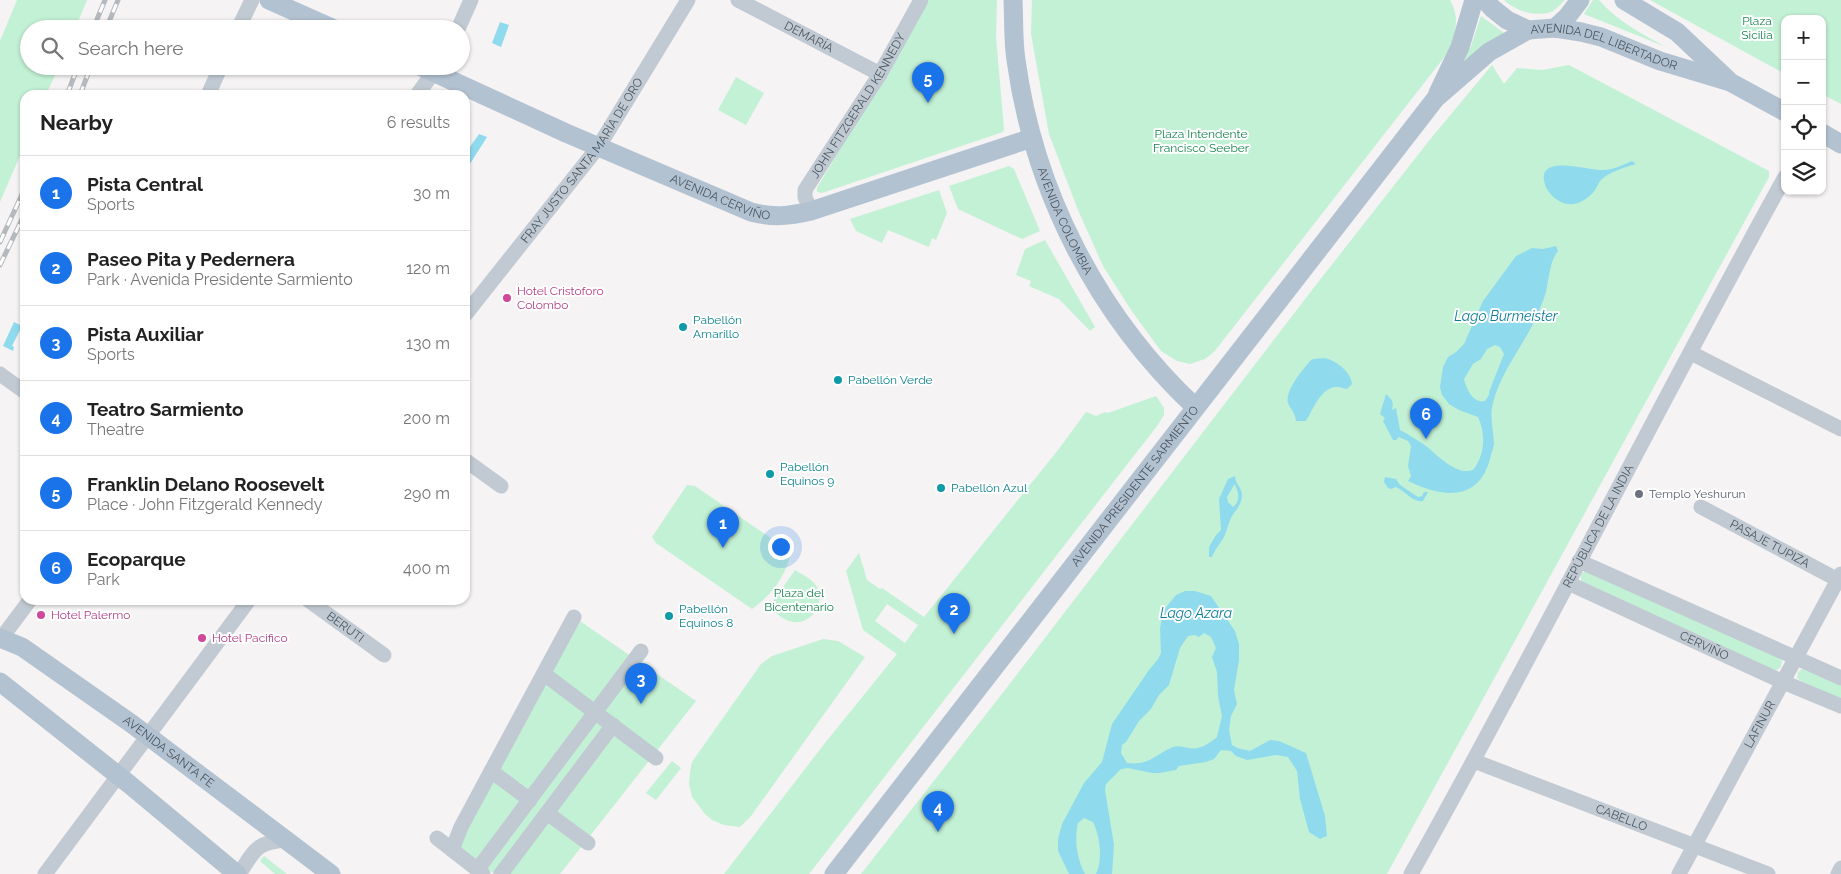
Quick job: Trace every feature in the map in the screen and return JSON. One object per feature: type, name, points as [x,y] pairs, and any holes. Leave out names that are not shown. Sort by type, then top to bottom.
[{"type":"main road","points":[[269,0],[314,20]]},
{"type":"main road","name":"AVENIDA COLOMBIA","points":[[1013,0],[1016,58],[1032,138],[1052,198],[1078,255],[1133,339],[1164,378],[1194,407]]},
{"type":"main road","name":"AVENIDA PRESIDENTE SARMIENTO","points":[[1436,98],[1460,47],[1474,0]]},
{"type":"main road","name":"AVENIDA DEL LIBERTADOR","points":[[1485,0],[1507,20],[1528,30],[1555,28],[1601,37],[1660,61],[1730,82],[1781,110]]},
{"type":"main road","points":[[1555,28],[1567,18],[1580,0]]},
{"type":"main road","name":"AVENIDA DEL LIBERTADOR","points":[[1624,0],[1677,32],[1730,82]]},
{"type":"main road","name":"AVENIDA PRESIDENTE SARMIENTO","points":[[834,874],[1194,407],[1436,98],[1489,52],[1528,30]]},
{"type":"main road","name":"AVENIDA CERVIÑO","points":[[445,75],[566,133],[751,212],[777,217],[810,211],[1032,138]]},
{"type":"main road","points":[[1826,135],[1841,144]]},
{"type":"main road","name":"AVENIDA SANTA FE","points":[[0,639],[22,647],[148,735],[331,874]]},
{"type":"main road","points":[[0,682],[118,775],[238,874]]},
{"type":"street","points":[[242,20],[252,0]]},
{"type":"street","points":[[462,20],[471,0]]},
{"type":"street","name":"FRAY JUSTO SANTA MARÍA DE ORO","points":[[470,309],[599,146],[688,0]]},
{"type":"street","name":"DEMARÍA","points":[[738,0],[880,74]]},
{"type":"street","name":"JOHN FITZGERALD KENNEDY","points":[[810,211],[807,205],[805,190],[880,74],[921,0]]},
{"type":"street","points":[[210,90],[217,75]]},
{"type":"street","points":[[419,90],[427,75]]},
{"type":"street","name":"REPÚBLICA DE LA INDIA","points":[[1411,874],[1474,761],[1781,184]]},
{"type":"street","points":[[1691,353],[1841,429]]},
{"type":"street","points":[[0,374],[20,388]]},
{"type":"street","points":[[470,464],[501,486]]},
{"type":"street","name":"PASAJE TUPIZA","points":[[1702,507],[1839,577]]},
{"type":"street","name":"CERVIÑO","points":[[1579,561],[1841,678]]},
{"type":"street","points":[[1604,599],[1603,588],[1608,578],[1614,576]]},
{"type":"street","name":"LAFINUR","points":[[1679,874],[1839,577]]},
{"type":"street","name":"CERVIÑO","points":[[1568,583],[1783,682],[1841,706]]},
{"type":"street","points":[[0,639],[26,605]]},
{"type":"street","points":[[44,874],[244,605]]},
{"type":"street","name":"BERUTI","points":[[315,605],[384,654]]},
{"type":"street","points":[[452,850],[461,827],[574,617]]},
{"type":"street","points":[[437,838],[480,872],[530,800],[641,651]]},
{"type":"street","points":[[544,674],[656,758]]},
{"type":"street","points":[[500,874],[613,725]]},
{"type":"street","name":"CABELLO","points":[[1474,761],[1768,874]]},
{"type":"street","points":[[492,771],[530,800]]},
{"type":"street","points":[[547,813],[588,843]]},
{"type":"street","points":[[238,874],[260,846],[269,841],[287,840]]},
{"type":"street","points":[[1838,874],[1841,868]]},
{"type":"green space","points":[[17,0],[87,0],[79,20],[20,20],[20,75],[55,75],[48,90],[20,90],[20,156],[0,202],[0,41]]},
{"type":"green space","points":[[929,0],[997,0],[996,37],[1003,132],[822,193],[817,192],[817,188]]},
{"type":"green space","name":"Plaza Intendente Francisco Seeber","points":[[1032,0],[1450,0],[1456,21],[1452,41],[1446,55],[1214,352],[1205,359],[1190,364],[1177,361],[1161,351],[1131,310],[1103,266],[1078,210],[1049,134],[1031,34]]},
{"type":"green space","points":[[1504,0],[1565,0],[1553,11],[1541,14],[1520,10]]},
{"type":"green space","points":[[1593,0],[1599,0],[1622,21],[1666,47],[1584,14]]},
{"type":"green space","name":"Plaza Sicilia","points":[[1650,0],[1841,0],[1841,104],[1826,96],[1826,15],[1781,15],[1781,72]]},
{"type":"green space","points":[[1481,16],[1504,33],[1484,46],[1456,72],[1471,46]]},
{"type":"green space","points":[[1492,65],[1504,84],[1517,68],[1542,70],[1569,65],[1769,171],[1769,177],[1387,874],[861,874],[1319,281],[1432,137]]},
{"type":"green space","points":[[736,77],[764,93],[746,125],[718,110]]},
{"type":"green space","points":[[1009,166],[1014,169],[1040,231],[1022,239],[958,209],[949,186]]},
{"type":"green space","points":[[939,190],[947,213],[936,240],[932,238],[929,247],[888,230],[882,243],[856,231],[850,219]]},
{"type":"green space","points":[[1045,240],[1095,327],[1090,331],[1059,299],[1029,286],[1031,281],[1016,275],[1025,249]]},
{"type":"green space","points":[[1156,396],[1164,408],[1164,415],[1157,426],[809,874],[724,874],[825,743],[897,654],[863,630],[846,571],[859,553],[867,580],[924,617],[1058,450],[1086,412],[1096,416],[1105,412],[1108,413]],"holes":[[[887,604],[918,625],[905,643],[875,621]]]},
{"type":"green space","points":[[687,485],[695,486],[791,552],[789,561],[777,585],[752,609],[656,543],[652,537]]},
{"type":"green space","points":[[1586,569],[1778,656],[1782,661],[1781,667],[1777,670],[1772,670],[1581,584],[1581,575]]},
{"type":"green space","name":"Plaza del Bicentenario","points":[[795,570],[815,584],[820,598],[815,612],[804,621],[797,622],[784,619],[769,607]]},
{"type":"green space","points":[[577,619],[696,701],[560,874],[494,874],[461,848],[460,838]]},
{"type":"green space","points":[[823,639],[838,641],[865,657],[751,816],[740,827],[724,825],[712,820],[692,797],[689,784],[692,762],[761,664],[772,656]]},
{"type":"green space","points":[[1802,669],[1841,683],[1841,699],[1802,682],[1797,678],[1798,672]]},
{"type":"green space","points":[[672,761],[681,768],[656,800],[646,793]]},
{"type":"green space","points":[[264,856],[287,874],[275,874],[260,861]]},
{"type":"water","points":[[500,22],[509,25],[501,47],[492,43]]},
{"type":"water","points":[[479,134],[487,137],[470,164],[470,147]]},
{"type":"water","points":[[1632,161],[1636,164],[1608,175],[1601,180],[1588,197],[1579,203],[1569,204],[1556,199],[1549,192],[1544,180],[1545,172],[1557,166],[1607,170]]},
{"type":"water","name":"Lago Burmeister","points":[[1556,246],[1558,251],[1552,263],[1546,293],[1534,323],[1502,379],[1493,403],[1491,413],[1494,444],[1484,473],[1477,483],[1467,490],[1457,492],[1445,493],[1408,481],[1411,476],[1408,466],[1411,446],[1408,441],[1399,437],[1393,440],[1383,421],[1385,418],[1380,414],[1386,394],[1392,401],[1392,410],[1396,408],[1400,430],[1423,444],[1454,468],[1467,471],[1473,470],[1482,451],[1483,437],[1481,424],[1478,417],[1449,404],[1442,395],[1440,387],[1443,367],[1448,357],[1464,344],[1483,301],[1516,256],[1532,248],[1543,249]],"holes":[[[1495,345],[1500,347],[1504,354],[1489,395],[1485,401],[1477,400],[1468,391],[1464,379],[1473,364],[1481,359],[1487,349]]]},
{"type":"water","points":[[14,322],[20,325],[20,330],[12,346],[14,347],[13,351],[3,346]]},
{"type":"water","points":[[1325,358],[1343,368],[1349,375],[1352,384],[1347,389],[1336,387],[1325,392],[1306,421],[1296,421],[1288,403],[1289,392],[1310,361]]},
{"type":"water","points":[[1235,476],[1242,494],[1241,502],[1231,518],[1224,537],[1212,557],[1209,557],[1209,547],[1221,530],[1219,499],[1228,479]],"holes":[[[1235,485],[1238,497],[1237,503],[1233,507],[1228,502],[1227,497]]]},
{"type":"water","points":[[1385,477],[1396,479],[1400,485],[1418,497],[1422,496],[1424,492],[1428,492],[1423,501],[1412,499],[1396,487],[1388,488],[1384,482]]},
{"type":"water","name":"Lago Azara","points":[[1185,591],[1195,591],[1211,596],[1235,631],[1239,644],[1239,660],[1234,690],[1237,704],[1231,716],[1229,730],[1232,745],[1250,751],[1270,740],[1279,741],[1306,753],[1325,816],[1327,836],[1320,839],[1309,832],[1300,799],[1297,771],[1288,757],[1276,755],[1247,760],[1236,756],[1231,751],[1221,750],[1214,759],[1179,766],[1176,770],[1152,773],[1128,768],[1121,769],[1106,784],[1105,790],[1114,845],[1112,874],[1096,874],[1100,855],[1097,834],[1093,822],[1084,818],[1078,823],[1076,842],[1080,862],[1085,874],[1069,874],[1058,851],[1058,839],[1062,824],[1084,783],[1102,762],[1112,724],[1161,653],[1160,629],[1163,611],[1176,595]],"holes":[[[1204,633],[1211,637],[1216,648],[1212,657],[1217,672],[1218,696],[1222,716],[1217,737],[1200,747],[1175,746],[1147,761],[1127,763],[1121,753],[1122,745],[1126,742],[1139,721],[1151,709],[1159,695],[1169,685],[1180,648],[1188,636],[1195,635],[1199,637]]]},
{"type":"railway","points":[[97,20],[105,0]]},
{"type":"railway","points":[[110,20],[118,0]]},
{"type":"railway","points":[[69,90],[75,75]]},
{"type":"railway","points":[[82,90],[88,75]]},
{"type":"railway","points":[[0,242],[20,199]]},
{"type":"railway","points":[[0,265],[20,223]]},
{"type":"place","name":"Franklin Delano Roosevelt","points":[[928,103]]},
{"type":"place","name":"Hotel Cristoforo Colombo","points":[[507,298]]},
{"type":"place","name":"Pabellón Amarillo","points":[[683,327]]},
{"type":"place","name":"Pabellón Verde","points":[[838,380]]},
{"type":"place","name":"Ecoparque","points":[[1426,439]]},
{"type":"place","name":"Pabellón Equinos 9","points":[[770,474]]},
{"type":"place","name":"Pabellón Azul","points":[[941,488]]},
{"type":"place","name":"Templo Yeshurun","points":[[1639,494]]},
{"type":"place","name":"Pista Central","points":[[723,548]]},
{"type":"place","name":"Hotel Palermo","points":[[41,615]]},
{"type":"place","name":"Pabellón Equinos 8","points":[[669,616]]},
{"type":"place","name":"Paseo Pita y Pedernera","points":[[954,634]]},
{"type":"place","name":"Hotel Pacifico","points":[[202,638]]},
{"type":"place","name":"Pista Auxiliar","points":[[641,704]]},
{"type":"place","name":"Teatro Sarmiento","points":[[938,832]]}]
